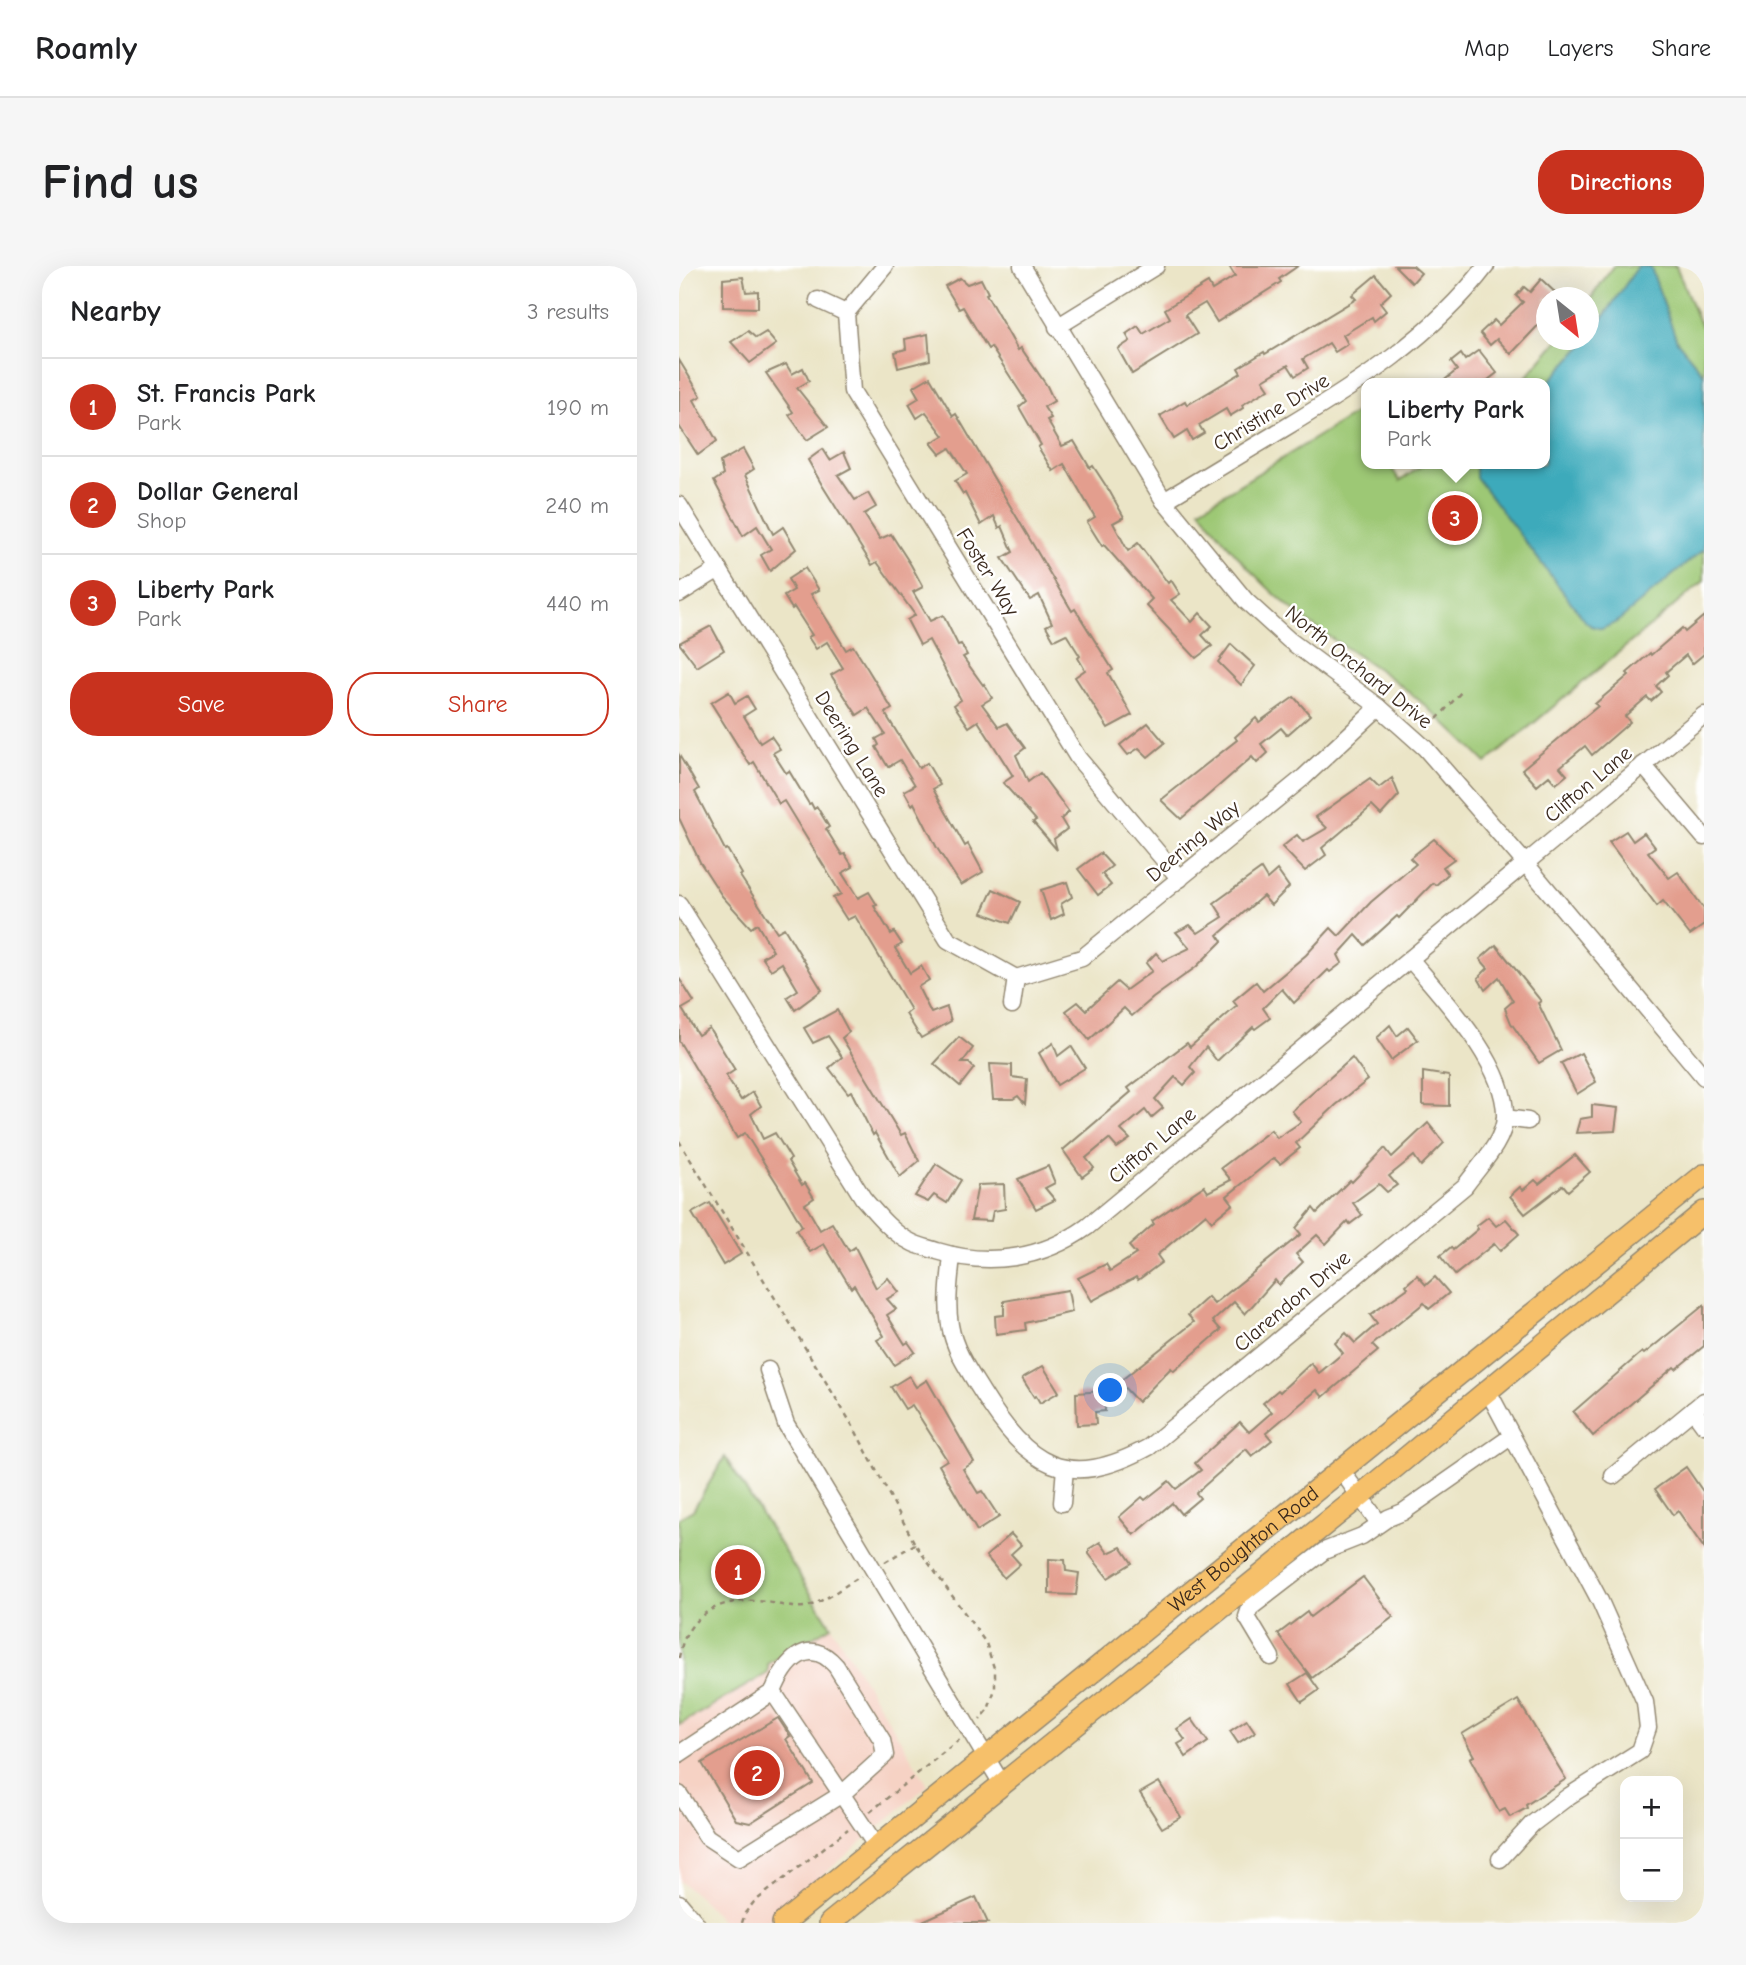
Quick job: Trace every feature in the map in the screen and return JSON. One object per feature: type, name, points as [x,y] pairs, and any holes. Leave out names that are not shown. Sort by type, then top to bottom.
[{"type":"main road","name":"West Boughton Road","points":[[783,1923],[1704,1175]]},
{"type":"main road","name":"West Boughton Road","points":[[830,1923],[1360,1496],[1704,1212]]},
{"type":"street","points":[[818,300],[846,313],[884,266]]},
{"type":"street","name":"North Orchard Drive","points":[[1022,266],[1164,501],[1246,601],[1289,640],[1380,707],[1439,763],[1704,1077]]},
{"type":"street","points":[[1057,327],[1156,266]]},
{"type":"street","name":"Christine Drive","points":[[1366,378],[1400,353],[1447,310],[1486,266]]},
{"type":"street","name":"Foster Way","points":[[846,313],[852,391],[1078,758],[1180,879]]},
{"type":"street","name":"Christine Drive","points":[[1164,501],[1361,382]]},
{"type":"street","name":"Deering Lane","points":[[679,505],[949,940],[1016,978]]},
{"type":"street","points":[[679,594],[719,569]]},
{"type":"street","name":"Deering Way","points":[[1016,978],[1082,958],[1304,777],[1380,707]]},
{"type":"street","name":"Clifton Lane","points":[[679,904],[874,1212],[910,1242],[952,1255],[984,1260],[1027,1256],[1071,1238],[1704,715]]},
{"type":"street","points":[[1643,765],[1704,837]]},
{"type":"street","points":[[1410,959],[1471,1033],[1500,1087],[1505,1118],[1528,1121]]},
{"type":"street","points":[[1011,1005],[1016,978]]},
{"type":"street","name":"Clarendon Drive","points":[[1068,1469],[1108,1465],[1149,1447],[1465,1186],[1496,1143],[1505,1118]]},
{"type":"street","points":[[952,1255],[948,1303],[954,1343],[963,1363],[1001,1423],[1014,1438],[1031,1454],[1048,1464],[1068,1469],[1062,1503]]},
{"type":"street","points":[[768,1370],[786,1423],[1002,1784]]},
{"type":"street","points":[[1488,1391],[1600,1601],[1645,1702],[1647,1728],[1640,1751],[1559,1803],[1532,1824],[1500,1859]]},
{"type":"street","points":[[1613,1476],[1699,1405],[1704,1425]]},
{"type":"street","points":[[1271,1657],[1247,1618],[1250,1608],[1324,1551],[1362,1536],[1379,1523],[1403,1511],[1512,1436]]},
{"type":"street","points":[[1341,1470],[1379,1523]]},
{"type":"street","points":[[679,1754],[773,1692],[787,1666],[802,1654],[817,1651],[828,1656],[836,1666],[882,1740],[885,1755],[842,1794],[739,1858],[707,1837],[679,1794]]},
{"type":"street","points":[[773,1692],[877,1847]]},
{"type":"street","points":[[679,1903],[696,1923]]},
{"type":"path","points":[[1437,719],[1463,690]]},
{"type":"path","points":[[679,1658],[681,1645],[690,1628],[704,1614],[721,1605],[741,1600],[795,1607],[809,1606],[915,1544]]},
{"type":"shaded area","points":[[831,1626],[928,1785],[767,1923],[723,1923],[700,1897],[679,1881],[679,1722]]},
{"type":"green space","points":[[1613,266],[1676,266],[1704,329],[1704,581],[1486,763],[1410,693],[1281,600],[1244,563],[1200,509],[1356,413],[1361,421],[1361,469],[1392,469],[1400,481],[1417,469],[1550,469],[1550,378],[1525,378],[1549,350],[1599,350],[1599,287]]},
{"type":"green space","points":[[725,1457],[831,1626],[768,1664],[768,1673],[679,1725],[679,1518],[693,1510]]},
{"type":"water","points":[[1638,266],[1651,268],[1677,341],[1704,374],[1704,549],[1617,622],[1602,629],[1586,622],[1476,477],[1476,469],[1550,469],[1550,381],[1579,350],[1599,350],[1599,324]]},
{"type":"building","points":[[1229,266],[1298,266],[1279,279],[1281,282],[1217,322],[1205,303],[1185,315],[1197,334],[1132,374],[1118,349],[1130,341],[1126,334],[1138,326],[1143,334],[1170,318],[1165,309],[1208,283],[1212,290],[1235,276]]},
{"type":"building","points":[[1395,266],[1413,266],[1421,273],[1412,283]]},
{"type":"building","points":[[1376,275],[1391,293],[1380,303],[1386,311],[1374,321],[1372,317],[1343,335],[1348,344],[1335,352],[1329,343],[1303,359],[1308,368],[1295,376],[1288,365],[1263,380],[1269,389],[1242,405],[1243,408],[1230,416],[1226,409],[1199,425],[1204,433],[1192,440],[1187,431],[1174,439],[1160,416],[1185,401],[1187,405],[1241,373],[1238,368],[1356,299],[1352,295]]},
{"type":"building","points":[[743,277],[746,292],[758,291],[758,308],[723,307],[723,279]]},
{"type":"building","points":[[960,278],[967,284],[981,279],[988,293],[986,294],[1018,350],[1021,348],[1047,386],[1054,401],[1044,407],[1051,418],[1047,420],[1062,446],[1074,441],[1090,468],[1093,466],[1110,492],[1124,517],[1113,523],[1128,551],[1138,543],[1168,583],[1171,580],[1180,594],[1171,600],[1192,622],[1200,613],[1212,626],[1202,635],[1212,646],[1196,658],[1146,605],[1152,599],[1104,545],[1102,546],[1087,522],[1095,517],[1064,464],[1053,471],[1038,447],[1041,445],[1019,407],[1026,401],[991,347],[988,349],[963,307],[959,309],[945,286]]},
{"type":"building","points":[[1541,279],[1549,287],[1536,287],[1536,328],[1511,354],[1497,339],[1490,345],[1480,333],[1494,320],[1499,325],[1523,302],[1516,296],[1524,287],[1530,292]]},
{"type":"building","points":[[748,331],[756,338],[766,332],[776,344],[750,363],[731,342]]},
{"type":"building","points":[[928,334],[930,360],[898,368],[895,352],[906,349],[905,339]]},
{"type":"building","points":[[1479,350],[1497,373],[1490,378],[1447,378],[1457,370],[1451,362],[1461,354],[1465,360]]},
{"type":"building","points":[[679,360],[701,396],[694,400],[717,441],[698,455],[679,426]]},
{"type":"building","points":[[786,364],[792,374],[803,368],[809,381],[797,388],[828,427],[807,440],[789,415],[793,412],[766,373]]},
{"type":"building","points":[[930,377],[953,416],[956,414],[1072,611],[1075,609],[1113,670],[1108,673],[1132,715],[1108,728],[1075,677],[1085,670],[1078,658],[1080,656],[1066,634],[1054,640],[1046,626],[1052,623],[1039,595],[1030,600],[1002,558],[1013,552],[1002,526],[999,528],[994,516],[981,525],[965,493],[963,494],[955,481],[967,474],[950,448],[940,454],[931,443],[944,436],[926,412],[917,418],[909,404],[919,398],[913,387]]},
{"type":"building","points":[[743,449],[754,469],[745,475],[773,534],[783,527],[796,549],[770,571],[761,555],[771,549],[757,526],[743,536],[714,481],[723,475],[720,462]]},
{"type":"building","points":[[823,449],[830,460],[844,452],[851,468],[838,475],[855,500],[868,493],[876,507],[864,514],[880,539],[891,534],[923,587],[913,592],[930,621],[943,615],[958,645],[961,644],[967,655],[963,657],[992,698],[982,704],[999,727],[1007,723],[1025,748],[1016,755],[1028,782],[1040,773],[1069,812],[1061,819],[1067,829],[1054,839],[1057,850],[1033,822],[1036,820],[1003,783],[1013,776],[978,721],[969,727],[954,705],[961,700],[929,640],[920,645],[907,620],[915,615],[877,562],[872,565],[822,485],[808,460]]},
{"type":"building","points":[[805,568],[819,590],[811,594],[846,650],[853,646],[867,668],[892,709],[885,713],[919,768],[927,763],[940,785],[933,789],[983,872],[961,885],[937,848],[914,803],[912,805],[904,791],[915,785],[900,760],[888,767],[876,747],[879,745],[876,739],[885,734],[868,708],[857,715],[831,675],[843,668],[827,642],[816,649],[808,637],[812,635],[784,596],[794,590],[788,579]]},
{"type":"building","points":[[1704,616],[1704,654],[1692,664],[1686,655],[1666,672],[1668,675],[1656,686],[1661,692],[1651,701],[1647,697],[1625,716],[1630,722],[1592,755],[1585,746],[1560,767],[1567,775],[1556,784],[1549,776],[1537,786],[1522,769],[1598,706],[1595,704],[1650,653],[1651,655],[1682,628],[1685,632]]},
{"type":"building","points":[[711,626],[724,650],[697,667],[679,643]]},
{"type":"building","points":[[1231,644],[1255,666],[1241,685],[1218,662]]},
{"type":"building","points":[[729,692],[735,703],[747,696],[755,709],[744,716],[760,743],[771,736],[780,749],[773,753],[786,773],[789,771],[809,804],[811,803],[814,809],[817,807],[829,827],[826,829],[853,867],[842,873],[858,898],[869,892],[891,934],[894,932],[902,944],[895,948],[910,973],[921,966],[929,980],[918,987],[931,1013],[947,1007],[951,1021],[921,1038],[906,1014],[911,1010],[855,916],[847,920],[833,898],[841,894],[784,801],[779,804],[754,762],[750,765],[711,703]]},
{"type":"building","points":[[1294,697],[1310,715],[1287,735],[1281,728],[1261,744],[1268,753],[1257,763],[1252,757],[1181,819],[1161,800],[1237,740],[1235,737],[1256,718],[1259,722]]},
{"type":"building","points":[[1148,723],[1165,743],[1148,757],[1139,748],[1128,755],[1120,745]]},
{"type":"building","points":[[679,755],[699,789],[695,792],[725,850],[727,849],[742,874],[740,876],[777,932],[784,928],[822,990],[795,1010],[787,997],[798,990],[782,963],[771,970],[762,957],[773,951],[757,924],[751,928],[722,896],[700,862],[679,818]]},
{"type":"building","points":[[1392,778],[1399,795],[1381,815],[1372,806],[1322,848],[1326,855],[1305,871],[1282,847],[1297,835],[1303,842],[1327,828],[1316,817],[1370,779],[1379,788]]},
{"type":"building","points":[[1626,831],[1633,841],[1644,833],[1655,847],[1648,852],[1669,878],[1678,872],[1704,909],[1704,925],[1690,935],[1663,901],[1657,906],[1609,842]]},
{"type":"building","points":[[1434,839],[1454,859],[1443,867],[1448,874],[1436,885],[1433,883],[1399,918],[1397,916],[1365,945],[1356,935],[1338,955],[1342,963],[1330,972],[1328,970],[1294,1003],[1282,989],[1263,1008],[1270,1018],[1255,1029],[1253,1027],[1217,1061],[1206,1047],[1190,1067],[1195,1073],[1184,1085],[1175,1077],[1155,1099],[1163,1108],[1151,1118],[1145,1110],[1121,1130],[1130,1139],[1117,1148],[1109,1139],[1086,1158],[1094,1168],[1082,1177],[1063,1150],[1131,1092],[1128,1088],[1187,1043],[1190,1047],[1237,1006],[1233,1001],[1256,982],[1263,991],[1306,955],[1331,928],[1339,936],[1371,902],[1416,864],[1410,858]]},
{"type":"building","points":[[1100,853],[1112,866],[1102,874],[1111,885],[1098,895],[1078,869]]},
{"type":"building","points":[[1261,869],[1267,879],[1277,870],[1289,887],[1271,905],[1263,896],[1218,935],[1222,941],[1196,967],[1132,1016],[1124,1008],[1089,1040],[1066,1011],[1078,1002],[1086,1010],[1117,982],[1126,990],[1152,971],[1146,963],[1156,953],[1163,961],[1190,948],[1176,932],[1190,925],[1198,933],[1223,917],[1214,903]]},
{"type":"building","points":[[1067,882],[1072,897],[1061,904],[1064,914],[1051,920],[1041,890]]},
{"type":"building","points":[[993,889],[1020,902],[1010,923],[982,913]]},
{"type":"building","points":[[1496,945],[1541,1001],[1538,1003],[1561,1050],[1539,1063],[1511,1023],[1505,1008],[1513,1001],[1499,977],[1485,990],[1478,978],[1488,968],[1480,959]]},
{"type":"building","points":[[679,978],[694,1002],[682,1009],[698,1035],[709,1028],[735,1070],[726,1076],[741,1100],[753,1092],[761,1106],[751,1114],[763,1139],[775,1133],[791,1159],[788,1161],[802,1185],[805,1183],[814,1198],[805,1204],[820,1230],[832,1223],[849,1251],[855,1247],[876,1288],[888,1278],[899,1292],[887,1299],[896,1309],[887,1315],[905,1344],[908,1342],[915,1352],[894,1365],[877,1340],[884,1336],[854,1285],[851,1288],[824,1244],[810,1252],[796,1230],[802,1226],[778,1185],[745,1133],[737,1138],[679,1041]]},
{"type":"building","points":[[837,1010],[849,1032],[842,1038],[901,1135],[905,1133],[919,1161],[900,1177],[875,1133],[873,1135],[851,1091],[848,1093],[829,1068],[842,1057],[828,1036],[813,1043],[804,1028]]},
{"type":"building","points":[[1390,1025],[1397,1036],[1408,1027],[1418,1040],[1391,1060],[1376,1038]]},
{"type":"building","points":[[959,1037],[973,1048],[962,1063],[969,1063],[974,1068],[960,1086],[934,1064]]},
{"type":"building","points":[[1053,1043],[1058,1056],[1071,1046],[1085,1068],[1057,1085],[1039,1053]]},
{"type":"building","points":[[1581,1053],[1596,1082],[1577,1094],[1561,1063]]},
{"type":"building","points":[[1352,1058],[1368,1080],[1336,1105],[1296,1143],[1300,1148],[1280,1164],[1274,1158],[1227,1196],[1233,1204],[1212,1221],[1206,1214],[1157,1255],[1162,1262],[1138,1280],[1136,1277],[1092,1301],[1078,1278],[1106,1264],[1110,1271],[1136,1254],[1129,1246],[1154,1224],[1152,1221],[1204,1186],[1208,1192],[1231,1180],[1221,1168],[1271,1130],[1277,1138],[1301,1122],[1292,1111]]},
{"type":"building","points":[[990,1064],[1012,1065],[1012,1077],[1027,1079],[1025,1104],[1018,1096],[1013,1099],[993,1099]]},
{"type":"building","points":[[1423,1072],[1449,1076],[1449,1106],[1423,1105]]},
{"type":"building","points":[[1592,1105],[1618,1108],[1615,1131],[1576,1133],[1580,1119],[1592,1117]]},
{"type":"building","points":[[1428,1123],[1444,1143],[1421,1166],[1414,1156],[1389,1176],[1397,1185],[1387,1192],[1379,1184],[1353,1203],[1362,1215],[1350,1224],[1348,1221],[1326,1244],[1317,1235],[1296,1254],[1303,1262],[1279,1285],[1275,1280],[1245,1314],[1234,1302],[1213,1321],[1221,1330],[1174,1371],[1171,1368],[1138,1402],[1119,1382],[1194,1322],[1188,1315],[1208,1297],[1214,1304],[1301,1234],[1296,1228],[1313,1208],[1317,1213],[1385,1148],[1392,1157]]},
{"type":"building","points":[[1575,1155],[1590,1172],[1568,1191],[1563,1185],[1525,1214],[1510,1196],[1520,1187],[1523,1190],[1535,1180],[1539,1184]]},
{"type":"building","points":[[936,1164],[961,1180],[947,1203],[934,1195],[928,1202],[915,1196]]},
{"type":"building","points":[[1048,1166],[1055,1183],[1045,1188],[1055,1200],[1036,1209],[1018,1179]]},
{"type":"building","points":[[1004,1184],[1005,1209],[993,1211],[991,1221],[971,1220],[978,1185]]},
{"type":"building","points":[[710,1203],[741,1254],[723,1265],[692,1213]]},
{"type":"building","points":[[1488,1217],[1496,1226],[1506,1219],[1519,1234],[1500,1251],[1494,1244],[1455,1275],[1440,1256],[1451,1247],[1453,1250]]},
{"type":"building","points":[[1417,1275],[1426,1285],[1435,1277],[1449,1293],[1429,1309],[1424,1303],[1372,1345],[1378,1351],[1323,1397],[1317,1390],[1266,1433],[1272,1440],[1252,1456],[1246,1449],[1196,1493],[1200,1498],[1181,1514],[1172,1503],[1134,1535],[1119,1517],[1142,1497],[1145,1500],[1169,1481],[1176,1489],[1201,1470],[1195,1463],[1240,1422],[1249,1432],[1272,1412],[1263,1403],[1278,1390],[1280,1392],[1311,1363],[1319,1373],[1343,1353],[1335,1343],[1346,1333],[1355,1343],[1377,1324],[1370,1315],[1408,1288],[1406,1285]]},
{"type":"building","points":[[1068,1290],[1072,1312],[1025,1323],[1026,1330],[996,1334],[995,1316],[1004,1315],[1004,1301]]},
{"type":"building","points":[[1704,1305],[1704,1346],[1676,1369],[1674,1367],[1593,1436],[1573,1412],[1642,1352],[1644,1354]]},
{"type":"building","points":[[1043,1366],[1059,1392],[1040,1403],[1022,1378]]},
{"type":"building","points":[[909,1376],[916,1387],[927,1380],[974,1462],[963,1469],[978,1493],[982,1491],[999,1517],[977,1531],[939,1465],[947,1460],[912,1405],[905,1409],[891,1387]]},
{"type":"building","points":[[1104,1391],[1105,1411],[1095,1412],[1096,1424],[1077,1425],[1076,1393]]},
{"type":"building","points":[[1686,1467],[1704,1493],[1704,1548],[1678,1511],[1673,1515],[1655,1489]]},
{"type":"building","points":[[1011,1534],[1021,1545],[1011,1554],[1020,1564],[1004,1578],[986,1556]]},
{"type":"building","points":[[1100,1542],[1108,1553],[1121,1547],[1132,1563],[1108,1578],[1089,1554],[1089,1549]]},
{"type":"building","points":[[1049,1559],[1065,1560],[1066,1571],[1079,1573],[1076,1595],[1049,1594]]},
{"type":"building","points":[[1363,1577],[1393,1617],[1312,1678],[1278,1634],[1307,1612],[1310,1617]]},
{"type":"building","points":[[1307,1673],[1319,1690],[1302,1702],[1290,1684]]},
{"type":"building","points":[[1518,1700],[1566,1779],[1510,1817],[1505,1809],[1499,1812],[1470,1758],[1474,1756],[1462,1734]]},
{"type":"building","points":[[778,1718],[790,1736],[786,1739],[813,1783],[750,1823],[736,1820],[702,1763]]},
{"type":"building","points":[[1192,1719],[1208,1742],[1186,1757],[1178,1744],[1185,1740],[1177,1729]]},
{"type":"building","points":[[1247,1720],[1255,1732],[1238,1743],[1230,1731]]},
{"type":"building","points":[[1159,1782],[1181,1817],[1162,1828],[1140,1793]]},
{"type":"building","points":[[976,1897],[988,1923],[918,1923]]},
{"type":"place","name":"Liberty Park","points":[[1455,518]]},
{"type":"place","name":"St. Francis Park","points":[[738,1572]]},
{"type":"place","name":"Dollar General","points":[[757,1773]]}]
